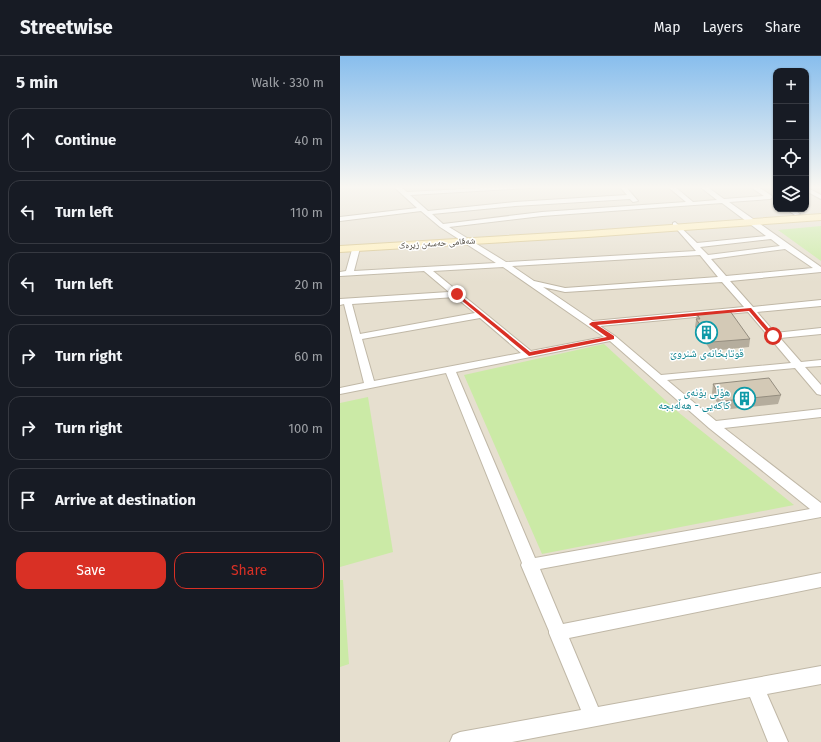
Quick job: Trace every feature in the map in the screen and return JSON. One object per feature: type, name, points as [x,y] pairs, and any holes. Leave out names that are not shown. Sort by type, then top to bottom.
[{"type":"main road","name":"شەقامی حەسەن زیرەک","points":[[750,220],[766,218]]},
{"type":"main road","name":"شەقامی حەسەن زیرەک","points":[[340,249],[461,239],[797,218]]},
{"type":"main road","name":"شەقامی حەسەن زیرەک","points":[[340,243],[461,239]]},
{"type":"street","points":[[340,219],[350,218]]},
{"type":"street","points":[[432,218],[461,239],[531,282],[612,338],[712,425],[821,511]]},
{"type":"street","points":[[442,226],[513,218]]},
{"type":"street","points":[[747,218],[820,270]]},
{"type":"street","points":[[677,226],[704,255],[821,392]]},
{"type":"street","points":[[695,245],[772,237]]},
{"type":"street","points":[[340,274],[425,268],[505,265],[597,258],[704,255],[786,247]]},
{"type":"street","points":[[349,274],[356,248]]},
{"type":"street","points":[[425,268],[529,354]]},
{"type":"street","points":[[551,297],[557,291],[565,290],[724,279],[820,270]]},
{"type":"street","points":[[531,282],[565,290]]},
{"type":"street","points":[[370,386],[357,337],[344,302],[457,294]]},
{"type":"street","points":[[592,324],[821,303]]},
{"type":"street","points":[[357,337],[481,315]]},
{"type":"street","points":[[773,336],[821,331]]},
{"type":"street","points":[[340,391],[612,338]]},
{"type":"street","points":[[657,378],[821,363]]},
{"type":"street","points":[[450,370],[557,633],[593,717]]},
{"type":"street","points":[[712,425],[821,413]]},
{"type":"street","points":[[529,565],[821,511]]},
{"type":"street","points":[[557,633],[821,580]]},
{"type":"street","points":[[460,742],[821,675]]},
{"type":"street","points":[[756,688],[778,742]]},
{"type":"shaded area","points":[[340,218],[821,218],[821,742],[340,742]]},
{"type":"green space","points":[[821,226],[821,261],[778,230]]},
{"type":"green space","points":[[604,344],[678,412],[794,505],[542,554],[464,375]]},
{"type":"green space","points":[[368,397],[393,552],[340,567],[340,403]]},
{"type":"green space","points":[[340,580],[343,580],[349,664],[340,667]]},
{"type":"building","points":[[730,311],[750,339],[712,342],[696,319],[700,319],[697,314]]},
{"type":"building","points":[[769,378],[781,395],[723,401],[713,384]]},
{"type":"place","name":"قوتابخانەی شنروێ","points":[[707,333]]},
{"type":"place","name":"ھۆڵی بۆنەی کاکەیی - هەڵەبجە","points":[[745,398]]},
{"type":"route","points":[[457,294],[529,354],[612,338],[592,324],[751,310],[773,336]]}]
